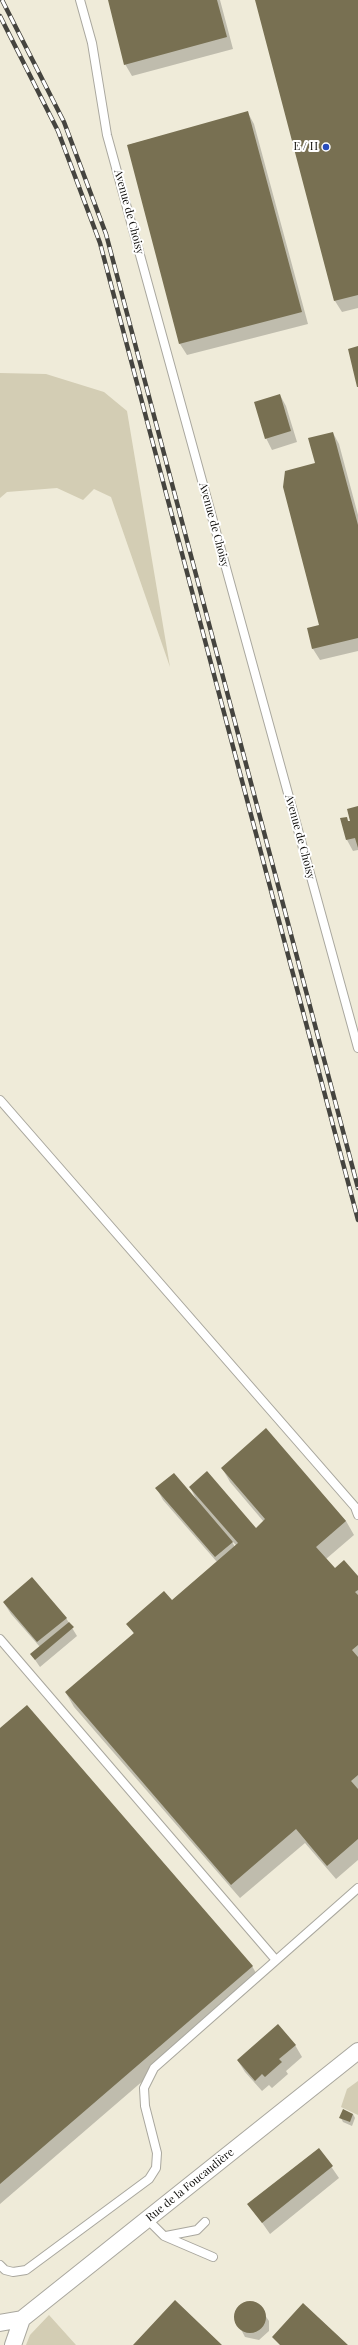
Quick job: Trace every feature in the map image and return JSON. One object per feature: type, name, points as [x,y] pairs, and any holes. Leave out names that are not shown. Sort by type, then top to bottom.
[{"type":"street","name":"Rue de la Foucaudière","points":[[0,2323],[22,2319],[358,2051]]},
{"type":"street","points":[[13,2345],[22,2319]]},
{"type":"lane","name":"Avenue de Choisy","points":[[80,0],[92,43],[110,142],[358,1048]]},
{"type":"lane","points":[[0,1100],[355,1507],[358,1515]]},
{"type":"lane","points":[[0,1639],[275,1959]]},
{"type":"lane","points":[[0,2265],[5,2270],[13,2272],[26,2270],[149,2179],[156,2168],[157,2153],[145,2106],[144,2088],[154,2068],[275,1959],[358,1888]]},
{"type":"lane","points":[[147,2219],[164,2236],[213,2257]]},
{"type":"lane","points":[[164,2236],[192,2232],[197,2230],[205,2222]]},
{"type":"shaded area","points":[[0,0],[358,0],[358,2345],[0,2345]]},
{"type":"shaded area","points":[[0,373],[46,374],[104,392],[127,411],[170,667],[111,497],[94,489],[83,500],[57,488],[7,492],[0,498]]},
{"type":"shaded area","points":[[358,2081],[358,2115],[341,2107],[347,2089]]},
{"type":"shaded area","points":[[49,2315],[76,2345],[26,2345],[30,2335]]},
{"type":"building","points":[[108,0],[217,0],[227,37],[124,65]]},
{"type":"building","name":"E / H","points":[[255,0],[358,0],[358,295],[334,301]]},
{"type":"building","points":[[248,111],[302,312],[179,344],[127,145]]},
{"type":"building","points":[[358,346],[358,387],[357,387],[348,349]]},
{"type":"building","points":[[280,394],[291,431],[265,439],[254,402]]},
{"type":"building","points":[[333,432],[358,525],[358,638],[312,649],[307,628],[319,625],[283,487],[285,471],[315,463],[308,438]]},
{"type":"building","points":[[358,806],[358,848],[355,838],[346,840],[340,818],[347,817],[348,821],[350,821],[347,809]]},
{"type":"building","points":[[266,1428],[346,1521],[316,1547],[335,1568],[344,1560],[358,1576],[358,1590],[355,1592],[358,1595],[358,1645],[352,1650],[358,1657],[358,1775],[351,1781],[358,1789],[358,1839],[327,1866],[296,1829],[231,1885],[65,1692],[134,1633],[126,1624],[164,1591],[172,1600],[238,1543],[189,1487],[207,1471],[256,1528],[265,1519],[221,1468]]},
{"type":"building","points":[[174,1473],[233,1542],[215,1557],[155,1488]]},
{"type":"building","points":[[32,1577],[67,1618],[37,1642],[3,1602]]},
{"type":"building","points":[[69,1622],[74,1627],[35,1660],[30,1654]]},
{"type":"building","points":[[27,1705],[253,1966],[0,2184],[0,1728]]},
{"type":"building","points":[[278,2024],[296,2045],[279,2059],[282,2062],[265,2077],[262,2074],[255,2081],[237,2060]]},
{"type":"building","points":[[343,2109],[353,2114],[350,2122],[339,2118]]},
{"type":"building","points":[[319,2148],[333,2166],[262,2223],[247,2204]]},
{"type":"building","points":[[175,2300],[222,2345],[133,2345]]},
{"type":"building","points":[[250,2301],[261,2306],[266,2317],[261,2328],[250,2333],[239,2328],[234,2317],[239,2306]]},
{"type":"building","points":[[303,2303],[348,2345],[280,2345],[272,2337]]},
{"type":"railway","points":[[2,0],[64,122],[106,234],[358,1188]]},
{"type":"railway","points":[[0,16],[58,131],[100,243],[358,1220]]},
{"type":"place","name":"E / H","points":[[326,147]]}]
